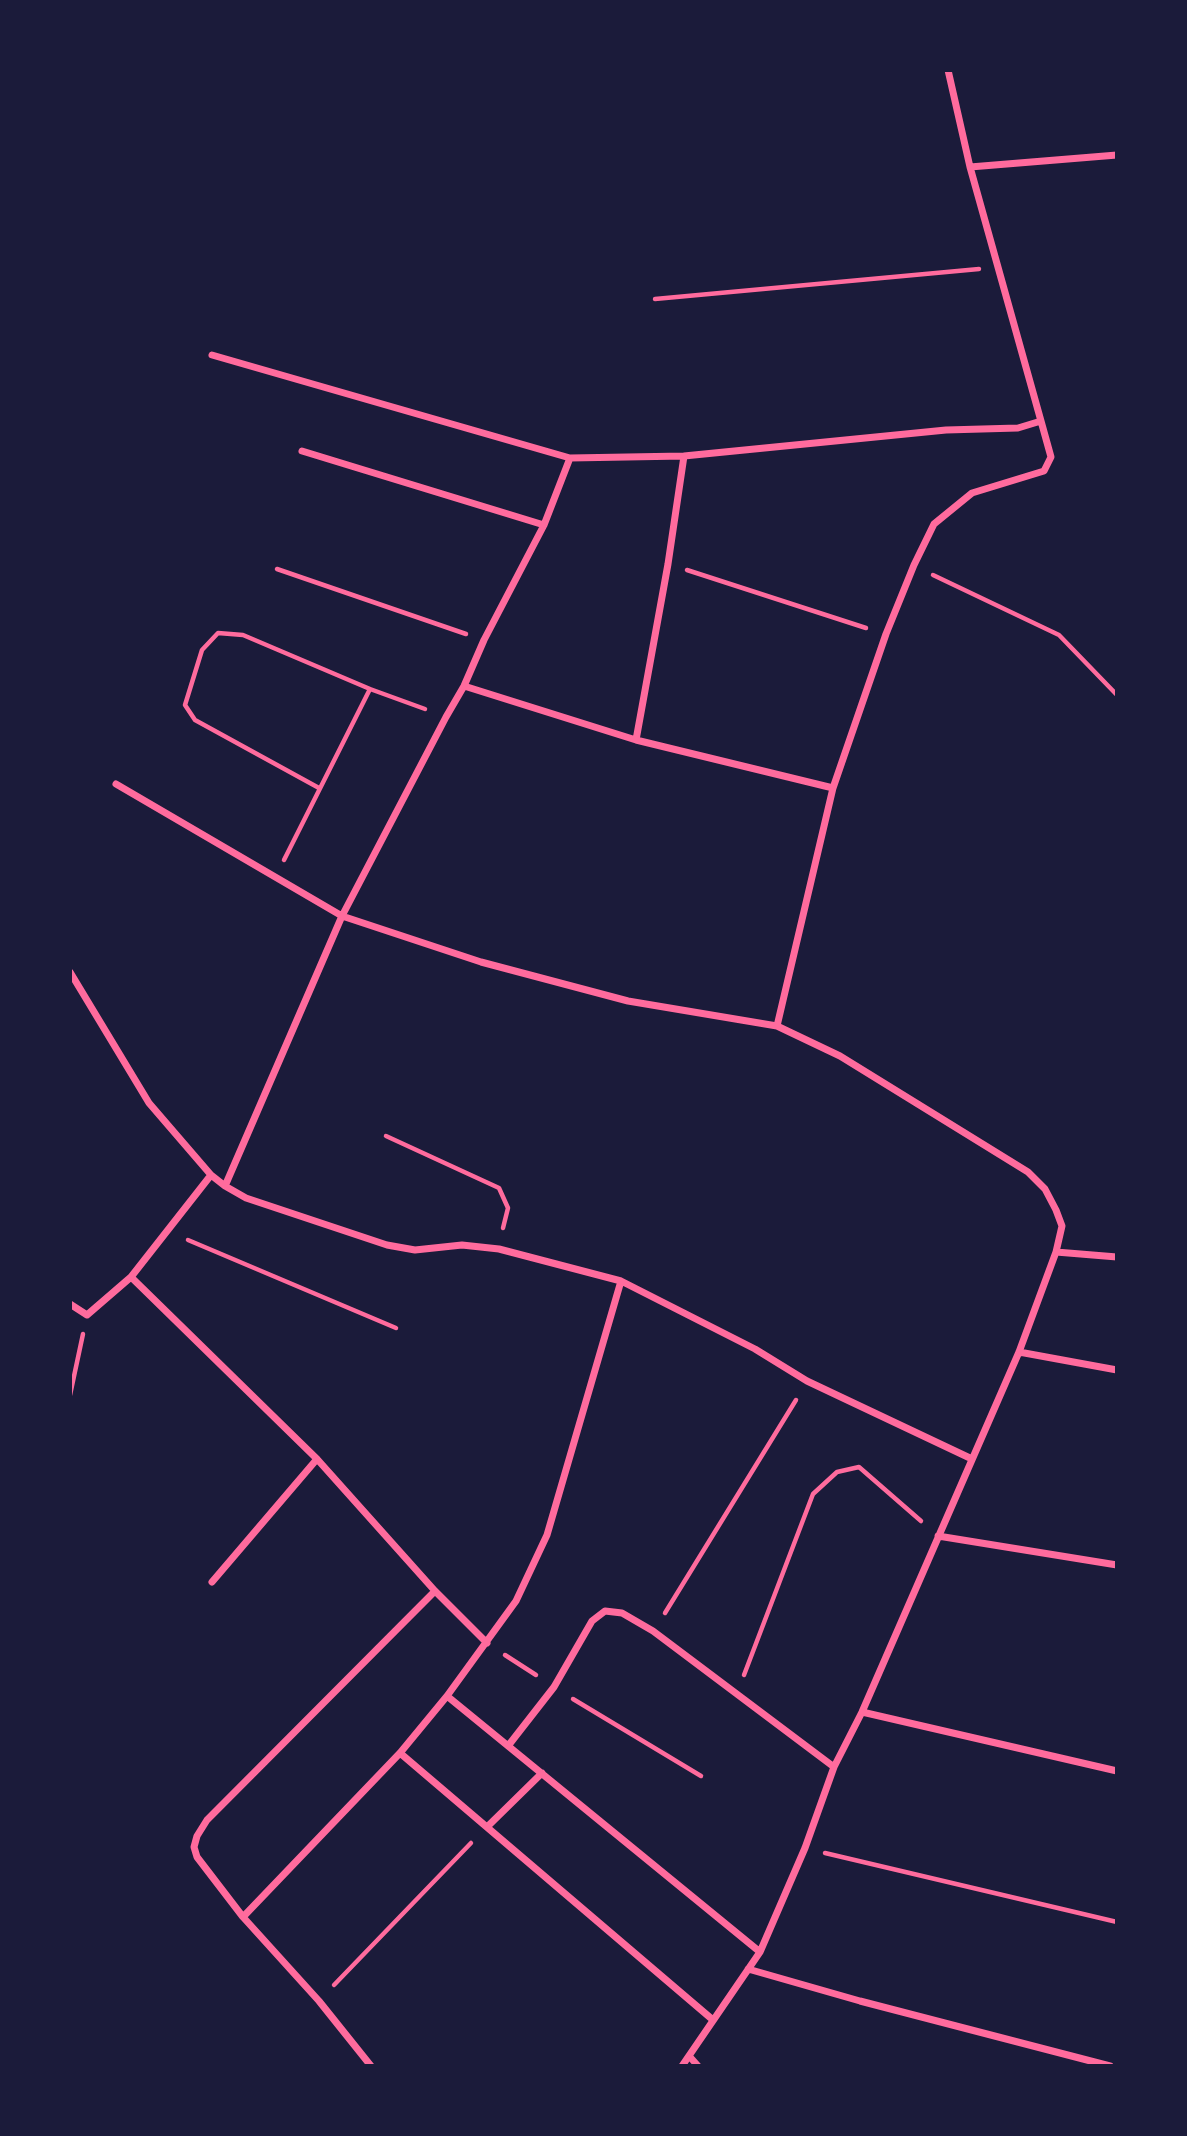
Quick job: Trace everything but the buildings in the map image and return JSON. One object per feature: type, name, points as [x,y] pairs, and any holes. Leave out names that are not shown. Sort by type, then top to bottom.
[{"type":"street","points":[[777,1026],[833,788],[914,565],[934,524],[972,493],[1044,471],[1051,457],[970,167],[948,70]]},
{"type":"street","points":[[970,167],[1117,155]]},
{"type":"street","points":[[212,355],[569,458],[684,456],[946,430],[1018,428],[1041,421]]},
{"type":"street","points":[[302,451],[544,525]]},
{"type":"street","points":[[636,740],[668,564],[684,456]]},
{"type":"street","points":[[225,1186],[342,916],[464,686],[484,640],[544,525],[569,458]]},
{"type":"street","points":[[464,686],[636,740],[833,788]]},
{"type":"street","points":[[116,784],[342,916],[481,962],[628,1001],[777,1026],[840,1056],[1028,1172],[1045,1189],[1062,1226],[1056,1252],[1019,1352],[863,1712],[834,1768],[805,1848],[760,1952],[682,2066]]},
{"type":"street","points":[[70,972],[149,1103],[211,1175],[246,1198],[387,1245],[415,1251],[462,1245],[499,1250],[621,1281],[755,1349],[807,1381],[972,1459]]},
{"type":"street","points":[[70,1304],[87,1315],[131,1277],[211,1175]]},
{"type":"street","points":[[1056,1252],[1117,1257]]},
{"type":"street","points":[[131,1277],[317,1459],[435,1591],[487,1643]]},
{"type":"street","points":[[243,1917],[400,1753],[447,1696],[516,1601],[547,1535],[621,1281]]},
{"type":"street","points":[[1019,1352],[1117,1370]]},
{"type":"street","points":[[212,1582],[317,1459]]},
{"type":"street","points":[[938,1536],[1117,1565]]},
{"type":"street","points":[[371,2066],[319,2001],[243,1917],[197,1857],[194,1847],[207,1820],[435,1591]]},
{"type":"street","points":[[508,1746],[554,1687],[592,1621],[605,1611],[622,1613],[653,1632],[834,1768]]},
{"type":"street","points":[[447,1696],[760,1952]]},
{"type":"street","points":[[863,1712],[1117,1771]]},
{"type":"street","points":[[400,1753],[713,2020]]},
{"type":"street","points":[[487,1827],[542,1773]]},
{"type":"street","points":[[748,1969],[1110,2066]]},
{"type":"street","points":[[690,2057],[698,2066]]},
{"type":"path","points":[[655,299],[998,267]]},
{"type":"path","points":[[668,564],[887,634]]},
{"type":"path","points":[[914,565],[1059,635],[1117,695]]},
{"type":"path","points":[[277,569],[484,640]]},
{"type":"path","points":[[319,788],[195,720],[185,705],[202,650],[218,633],[243,635],[370,689],[446,717]]},
{"type":"path","points":[[276,876],[370,689]]},
{"type":"path","points":[[386,1136],[499,1188],[508,1208],[499,1250]]},
{"type":"path","points":[[167,1232],[396,1328]]},
{"type":"path","points":[[70,1395],[87,1315]]},
{"type":"path","points":[[653,1632],[807,1381]]},
{"type":"path","points":[[736,1695],[813,1494],[837,1472],[859,1467],[938,1536]]},
{"type":"path","points":[[487,1643],[701,1776]]},
{"type":"path","points":[[319,2001],[487,1827]]},
{"type":"path","points":[[805,1848],[1117,1922]]}]
